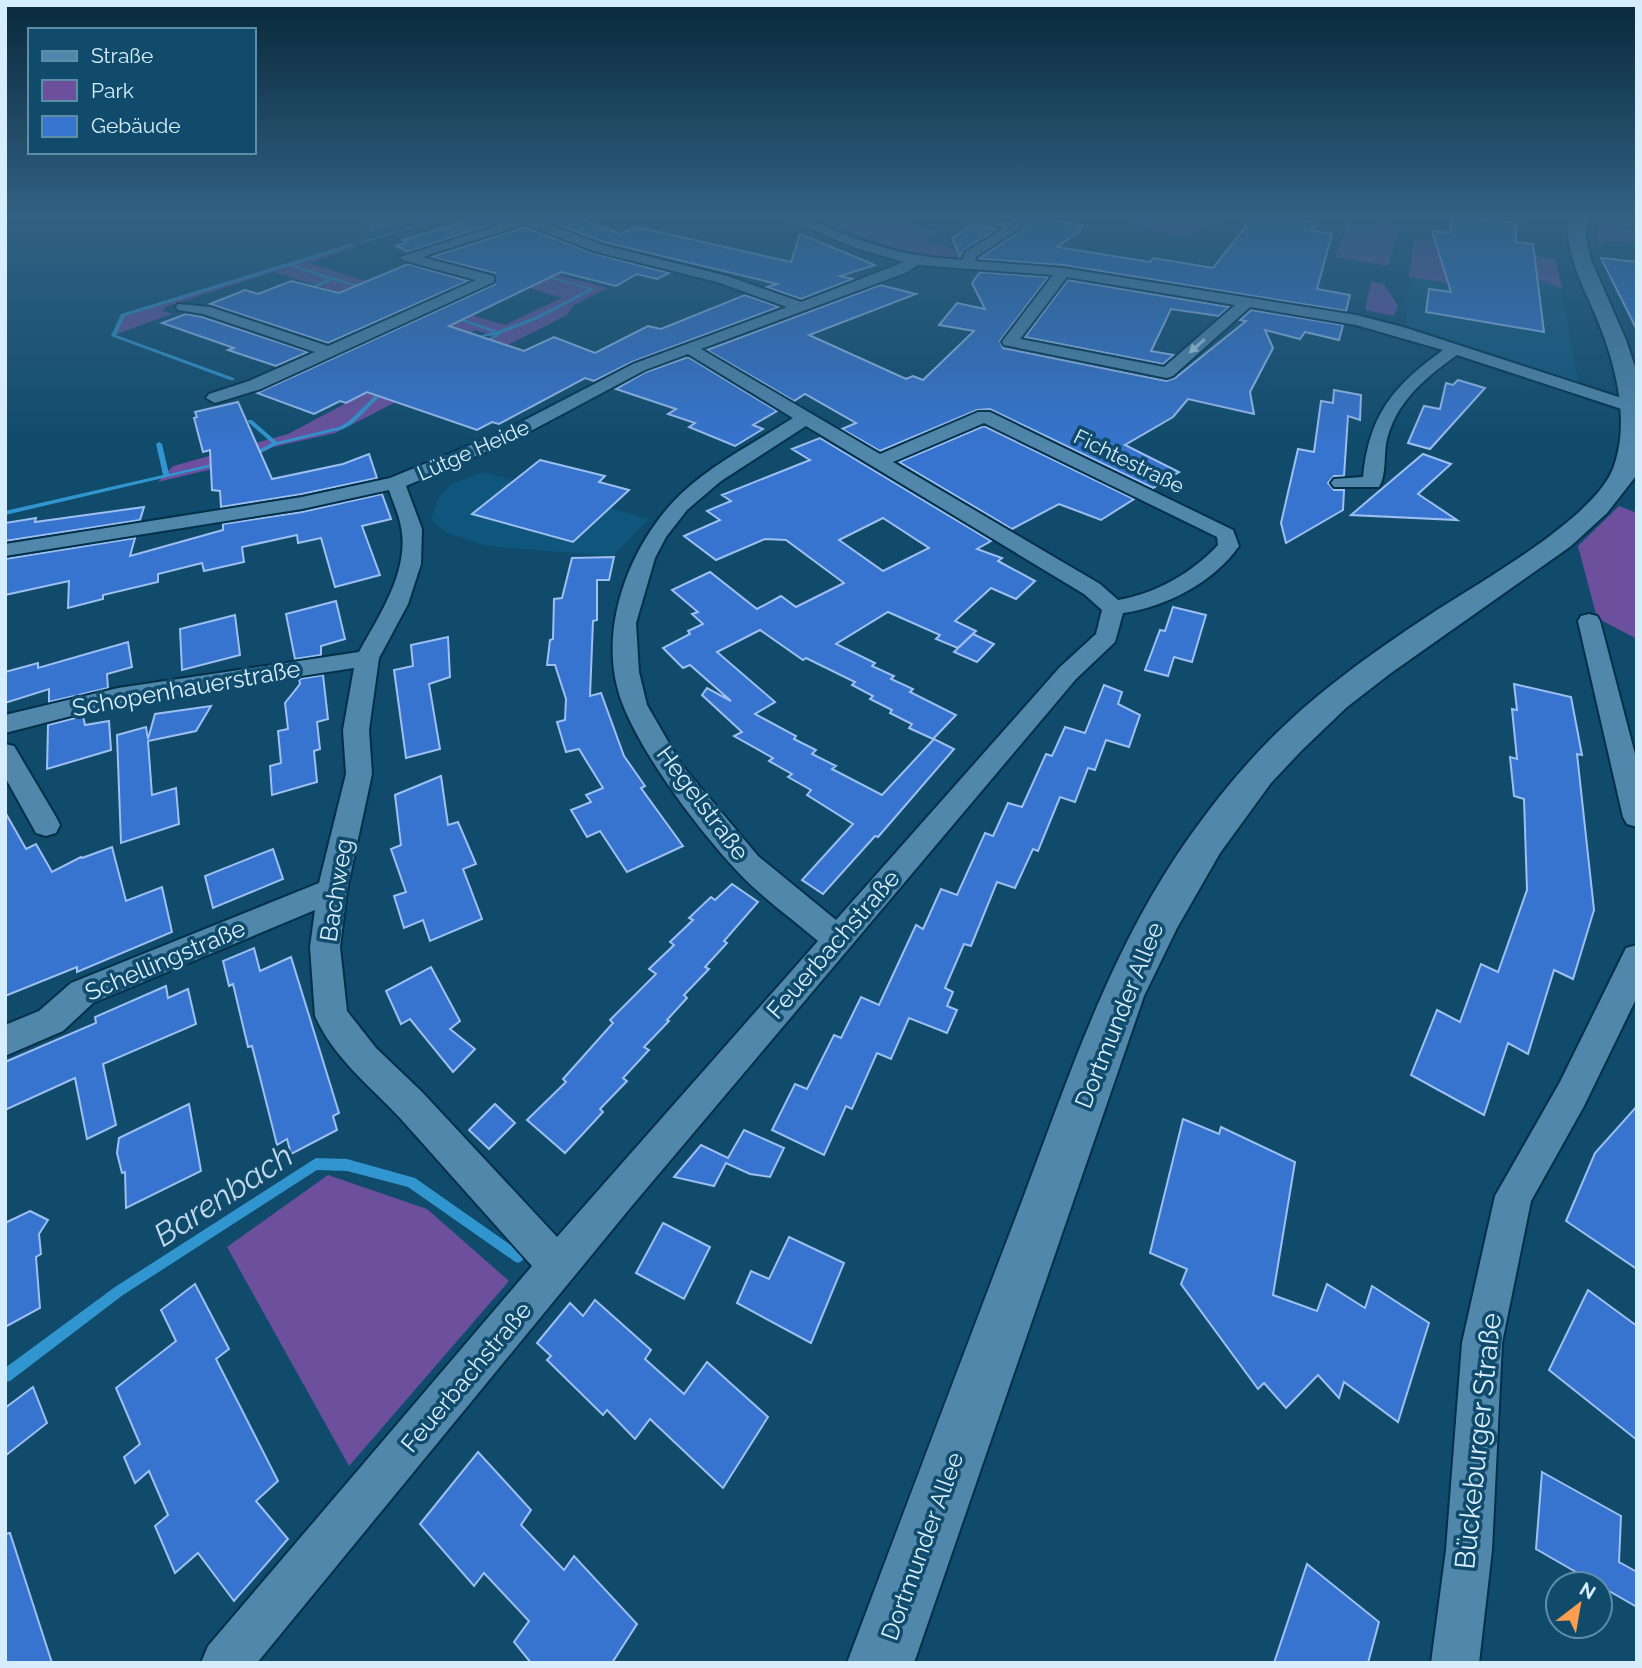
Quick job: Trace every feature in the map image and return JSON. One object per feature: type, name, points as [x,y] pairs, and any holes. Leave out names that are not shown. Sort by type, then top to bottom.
[{"type":"main road","name":"Dortmunder Allee","points":[[880,1663],[1122,995],[1161,914],[1218,823],[1287,743],[1322,710],[1438,624],[1545,555],[1606,498],[1628,464],[1635,408],[1623,355],[1595,293]]},
{"type":"street","points":[[215,398],[255,385],[458,293]]},
{"type":"street","points":[[761,293],[801,307]]},
{"type":"street","name":"Lütge Heide","points":[[5,550],[251,512],[348,495],[396,483],[506,437],[639,367],[839,293]]},
{"type":"street","points":[[1047,293],[1010,342],[1167,373],[1248,301]]},
{"type":"street","points":[[1196,293],[1356,320],[1635,408]]},
{"type":"street","points":[[183,307],[205,310],[327,351]]},
{"type":"street","points":[[688,348],[1081,582],[1113,608]]},
{"type":"street","points":[[1341,483],[1372,483],[1378,431],[1391,405],[1412,380],[1454,349]]},
{"type":"street","name":"Fichtestraße","points":[[878,462],[984,416],[1226,534],[1229,545],[1223,554],[1208,565],[1151,601],[1113,608]]},
{"type":"street","name":"Hegelstraße","points":[[804,419],[714,477],[680,506],[657,535],[643,558],[625,623],[627,672],[635,705],[672,771],[748,863],[836,938]]},
{"type":"street","name":"Bachweg","points":[[396,483],[412,529],[410,564],[397,604],[367,658],[356,730],[359,774],[332,890],[325,947],[331,1016],[364,1059],[410,1104],[558,1266]]},
{"type":"street","name":"Feuerbachstraße","points":[[225,1663],[836,938],[1068,673],[1107,637],[1113,608]]},
{"type":"street","points":[[1589,621],[1637,817]]},
{"type":"street","name":"Schopenhauerstraße","points":[[5,724],[118,696],[367,658]]},
{"type":"street","points":[[5,753],[46,825]]},
{"type":"street","name":"Schellingstraße","points":[[5,1041],[51,1021],[82,993],[332,890]]},
{"type":"street","name":"Bückeburger Straße","points":[[1455,1663],[1469,1550],[1482,1343],[1514,1196],[1572,1094],[1637,958]]},
{"type":"shaded area","points":[[1408,293],[1561,293],[1579,385],[1405,325]]},
{"type":"shaded area","points":[[483,472],[649,519],[613,556],[487,546],[445,532],[431,520],[439,497],[450,485]]},
{"type":"green space","points":[[190,293],[209,293],[165,307],[163,311],[172,314],[111,336],[125,313]]},
{"type":"green space","points":[[342,293],[403,293],[429,301],[405,312]]},
{"type":"green space","points":[[545,293],[598,293],[574,305],[567,315],[335,433],[273,447],[246,461],[158,482],[173,466],[288,434],[354,399],[356,385],[493,336],[476,330],[470,333],[417,314],[438,305],[505,325],[561,298]]},
{"type":"green space","points":[[1369,293],[1390,293],[1398,306],[1394,316],[1365,310]]},
{"type":"green space","points":[[1619,506],[1637,513],[1637,639],[1597,618],[1578,546]]},
{"type":"green space","points":[[328,1175],[427,1209],[509,1281],[349,1466],[227,1247]]},
{"type":"building","points":[[238,293],[441,293],[328,343],[210,304]]},
{"type":"building","points":[[476,293],[518,293],[449,326],[524,351],[554,337],[595,353],[648,326],[661,329],[745,295],[779,307],[632,362],[594,381],[585,378],[499,424],[492,422],[477,430],[367,392],[346,403],[340,401],[314,414],[257,393]]},
{"type":"building","points":[[784,293],[817,293],[801,299]]},
{"type":"building","points":[[859,293],[911,293],[916,294],[809,335],[906,379],[913,376],[923,380],[974,331],[939,325],[957,303],[985,309],[977,293],[1036,293],[1000,341],[1003,348],[1166,381],[1175,378],[1246,321],[1240,320],[1251,310],[1343,325],[1339,340],[1305,332],[1300,339],[1265,330],[1273,348],[1250,392],[1254,414],[1188,399],[1173,417],[1125,445],[1179,472],[1153,488],[990,409],[977,410],[880,451],[842,429],[856,423],[805,394],[794,401],[707,350]]},
{"type":"building","points":[[1058,293],[1145,293],[1229,307],[1219,316],[1171,309],[1151,351],[1174,355],[1163,364],[1025,337]]},
{"type":"building","points":[[1234,293],[1338,293],[1350,295],[1346,311]]},
{"type":"building","points":[[1428,293],[1539,293],[1544,332],[1426,312]]},
{"type":"building","points":[[1618,293],[1637,293],[1637,330]]},
{"type":"building","points":[[186,314],[308,352],[276,366],[162,323]]},
{"type":"building","points":[[688,357],[777,411],[753,425],[763,429],[735,446],[689,427],[695,423],[668,414],[676,409],[616,389],[646,372]]},
{"type":"building","points":[[1458,380],[1485,388],[1430,449],[1408,443],[1424,406],[1440,409],[1446,383],[1453,385]]},
{"type":"building","points":[[1334,390],[1361,395],[1360,420],[1348,416],[1344,476],[1334,476],[1328,483],[1334,490],[1344,490],[1343,510],[1286,543],[1281,523],[1298,449],[1314,452],[1321,401],[1333,403]]},
{"type":"building","points":[[238,402],[272,479],[343,464],[369,454],[377,478],[221,507],[220,491],[212,490],[210,450],[203,452],[194,418],[197,417],[195,412]]},
{"type":"building","points":[[984,426],[1134,499],[1101,520],[1059,504],[1012,529],[899,462]]},
{"type":"building","points":[[820,438],[991,541],[977,549],[1002,558],[998,561],[1035,581],[1016,599],[991,588],[955,621],[976,631],[958,648],[936,639],[940,635],[888,612],[836,644],[875,663],[872,666],[913,689],[910,692],[956,715],[933,739],[909,728],[912,724],[870,699],[873,696],[852,685],[855,682],[806,658],[803,660],[760,630],[717,652],[775,702],[755,714],[816,750],[812,754],[836,766],[832,769],[882,795],[934,739],[954,749],[878,837],[875,836],[823,894],[802,880],[853,824],[807,795],[811,790],[788,777],[792,774],[769,761],[773,758],[734,736],[742,732],[702,695],[707,688],[731,701],[690,665],[683,668],[663,648],[703,624],[692,614],[698,612],[672,590],[710,572],[757,609],[781,596],[796,607],[844,583],[786,540],[765,539],[716,560],[684,536],[720,520],[707,511],[731,501],[722,495],[810,460],[792,449]],"holes":[[[883,518],[929,548],[883,571],[839,540]]]},
{"type":"building","points":[[1423,454],[1451,464],[1418,494],[1457,520],[1351,515]]},
{"type":"building","points":[[540,460],[605,476],[599,482],[629,490],[573,542],[472,514]]},
{"type":"building","points":[[382,494],[391,519],[362,526],[380,575],[335,587],[321,538],[298,543],[297,535],[242,547],[244,562],[204,571],[202,563],[158,574],[158,582],[103,595],[103,599],[68,608],[69,581],[5,595],[5,559],[135,538],[130,556],[223,530],[223,524],[302,512]]},
{"type":"building","points":[[144,507],[140,520],[5,541],[5,523],[36,518],[35,522]]},
{"type":"building","points":[[614,557],[609,580],[597,580],[597,620],[593,621],[590,696],[601,693],[624,756],[645,786],[641,788],[683,846],[627,872],[600,831],[587,837],[571,810],[591,802],[586,795],[603,788],[579,749],[566,752],[557,722],[565,720],[566,699],[555,665],[547,665],[550,640],[553,639],[554,599],[562,598],[572,558]]},
{"type":"building","points":[[336,601],[345,639],[321,646],[321,655],[295,659],[286,614]]},
{"type":"building","points":[[1173,607],[1206,615],[1192,662],[1174,657],[1168,676],[1145,670],[1160,630],[1165,631]]},
{"type":"building","points":[[235,615],[240,655],[182,670],[180,629]]},
{"type":"building","points":[[973,634],[994,644],[977,662],[954,652]]},
{"type":"building","points":[[448,637],[450,677],[429,684],[440,749],[406,758],[394,670],[413,666],[411,645]]},
{"type":"building","points":[[128,642],[132,667],[107,674],[108,688],[49,702],[49,689],[5,703],[5,672],[38,663],[38,668]]},
{"type":"building","points":[[323,675],[328,719],[317,722],[320,749],[314,751],[317,782],[272,795],[270,766],[281,763],[278,731],[288,729],[285,703],[300,684],[299,679]]},
{"type":"building","points":[[1514,684],[1571,697],[1582,755],[1577,754],[1594,910],[1573,979],[1554,970],[1528,1054],[1508,1043],[1484,1115],[1411,1075],[1437,1010],[1460,1022],[1481,964],[1498,972],[1527,890],[1524,799],[1514,796],[1510,757],[1517,759],[1512,709],[1517,710]]},
{"type":"building","points":[[1104,685],[1122,692],[1118,704],[1140,715],[1129,747],[1106,740],[1095,770],[1088,768],[1075,802],[1060,797],[1038,851],[1033,849],[1015,888],[997,882],[971,946],[964,944],[945,988],[953,992],[947,1006],[957,1010],[947,1033],[909,1018],[891,1059],[877,1053],[852,1109],[846,1106],[824,1155],[772,1130],[795,1084],[807,1089],[834,1035],[841,1038],[861,997],[879,1005],[916,925],[923,929],[941,889],[957,895],[985,833],[993,836],[1008,803],[1022,807],[1046,754],[1052,756],[1065,727],[1085,733]]},
{"type":"building","points":[[211,706],[196,731],[148,741],[152,795],[176,788],[179,824],[121,843],[117,735],[146,727],[148,739],[155,714]]},
{"type":"building","points":[[83,716],[85,725],[109,721],[111,750],[47,769],[48,725]]},
{"type":"building","points":[[441,776],[448,825],[458,822],[476,864],[463,869],[482,919],[430,941],[423,920],[404,928],[394,896],[406,892],[391,849],[401,845],[395,795]]},
{"type":"building","points":[[5,812],[26,849],[36,844],[52,872],[81,857],[112,847],[126,901],[162,887],[172,932],[77,972],[77,967],[5,996]]},
{"type":"building","points":[[273,849],[283,879],[213,908],[205,876]]},
{"type":"building","points":[[732,884],[758,902],[724,941],[727,943],[705,967],[709,969],[684,995],[687,998],[667,1020],[669,1021],[644,1047],[649,1050],[623,1078],[627,1081],[600,1109],[603,1112],[565,1153],[527,1120],[566,1082],[563,1079],[613,1023],[610,1020],[656,974],[649,969],[674,945],[670,942],[693,920],[689,918],[711,897],[715,900]]},
{"type":"building","points":[[254,948],[260,971],[291,957],[339,1113],[333,1116],[337,1130],[291,1154],[287,1139],[277,1145],[252,1046],[248,1047],[233,984],[229,986],[223,961]]},
{"type":"building","points":[[431,967],[460,1021],[450,1029],[475,1049],[453,1072],[410,1019],[401,1024],[386,991]]},
{"type":"building","points":[[166,986],[168,998],[188,989],[196,1024],[103,1064],[116,1125],[87,1139],[75,1078],[5,1110],[5,1062],[96,1023],[95,1017]]},
{"type":"building","points":[[189,1104],[201,1171],[126,1208],[125,1172],[122,1173],[117,1153],[119,1138]]},
{"type":"building","points":[[495,1104],[515,1123],[489,1149],[469,1130]]},
{"type":"building","points":[[1637,1106],[1637,1269],[1566,1221],[1595,1153]]},
{"type":"building","points":[[1183,1119],[1219,1134],[1221,1127],[1295,1162],[1273,1295],[1317,1311],[1327,1284],[1365,1308],[1372,1286],[1429,1323],[1398,1422],[1344,1382],[1339,1398],[1318,1375],[1286,1408],[1264,1383],[1258,1389],[1181,1284],[1187,1269],[1150,1253]]},
{"type":"building","points":[[744,1130],[784,1148],[770,1177],[750,1174],[726,1163],[714,1186],[674,1177],[701,1145],[728,1158]]},
{"type":"building","points":[[30,1211],[48,1220],[39,1234],[41,1254],[36,1257],[40,1308],[5,1327],[5,1223]]},
{"type":"building","points":[[663,1223],[710,1247],[684,1299],[636,1273]]},
{"type":"building","points":[[789,1237],[844,1263],[811,1343],[737,1303],[751,1271],[769,1279]]},
{"type":"building","points":[[195,1284],[229,1349],[216,1359],[278,1481],[256,1501],[288,1539],[234,1601],[198,1553],[175,1573],[155,1526],[168,1515],[149,1471],[135,1483],[124,1457],[140,1444],[116,1388],[176,1341],[161,1310]]},
{"type":"building","points":[[1588,1290],[1637,1326],[1637,1440],[1549,1370]]},
{"type":"building","points":[[595,1300],[651,1350],[645,1359],[684,1394],[707,1362],[768,1417],[723,1488],[650,1419],[635,1439],[607,1410],[603,1415],[547,1360],[551,1356],[537,1343],[570,1303],[583,1316]]},
{"type":"building","points":[[33,1387],[47,1423],[5,1456],[5,1408]]},
{"type":"building","points":[[478,1452],[531,1510],[521,1525],[564,1570],[574,1556],[637,1624],[612,1663],[531,1663],[514,1642],[529,1621],[484,1573],[474,1586],[420,1524]]},
{"type":"building","points":[[1542,1472],[1621,1516],[1619,1562],[1637,1572],[1637,1607],[1614,1594],[1614,1570],[1573,1570],[1536,1549]]},
{"type":"building","points":[[10,1533],[52,1663],[5,1663],[5,1534]]},
{"type":"building","points":[[1307,1564],[1379,1622],[1368,1663],[1274,1663]]},
{"type":"waterway","points":[[197,293],[123,315],[113,336],[232,379]]},
{"type":"waterway","points":[[498,332],[525,323],[585,293]]},
{"type":"waterway","points":[[431,310],[498,332]]},
{"type":"waterway","points":[[481,336],[498,332]]},
{"type":"waterway","points":[[485,344],[498,332]]},
{"type":"waterway","points":[[250,456],[274,444],[341,428],[350,423],[384,389]]},
{"type":"waterway","points":[[250,421],[275,443]]},
{"type":"waterway","points":[[159,444],[166,476]]},
{"type":"waterway","points":[[5,513],[220,464]]},
{"type":"waterway","name":"Barenbach","points":[[5,1376],[119,1291],[316,1164],[347,1165],[411,1182],[518,1257]]}]
